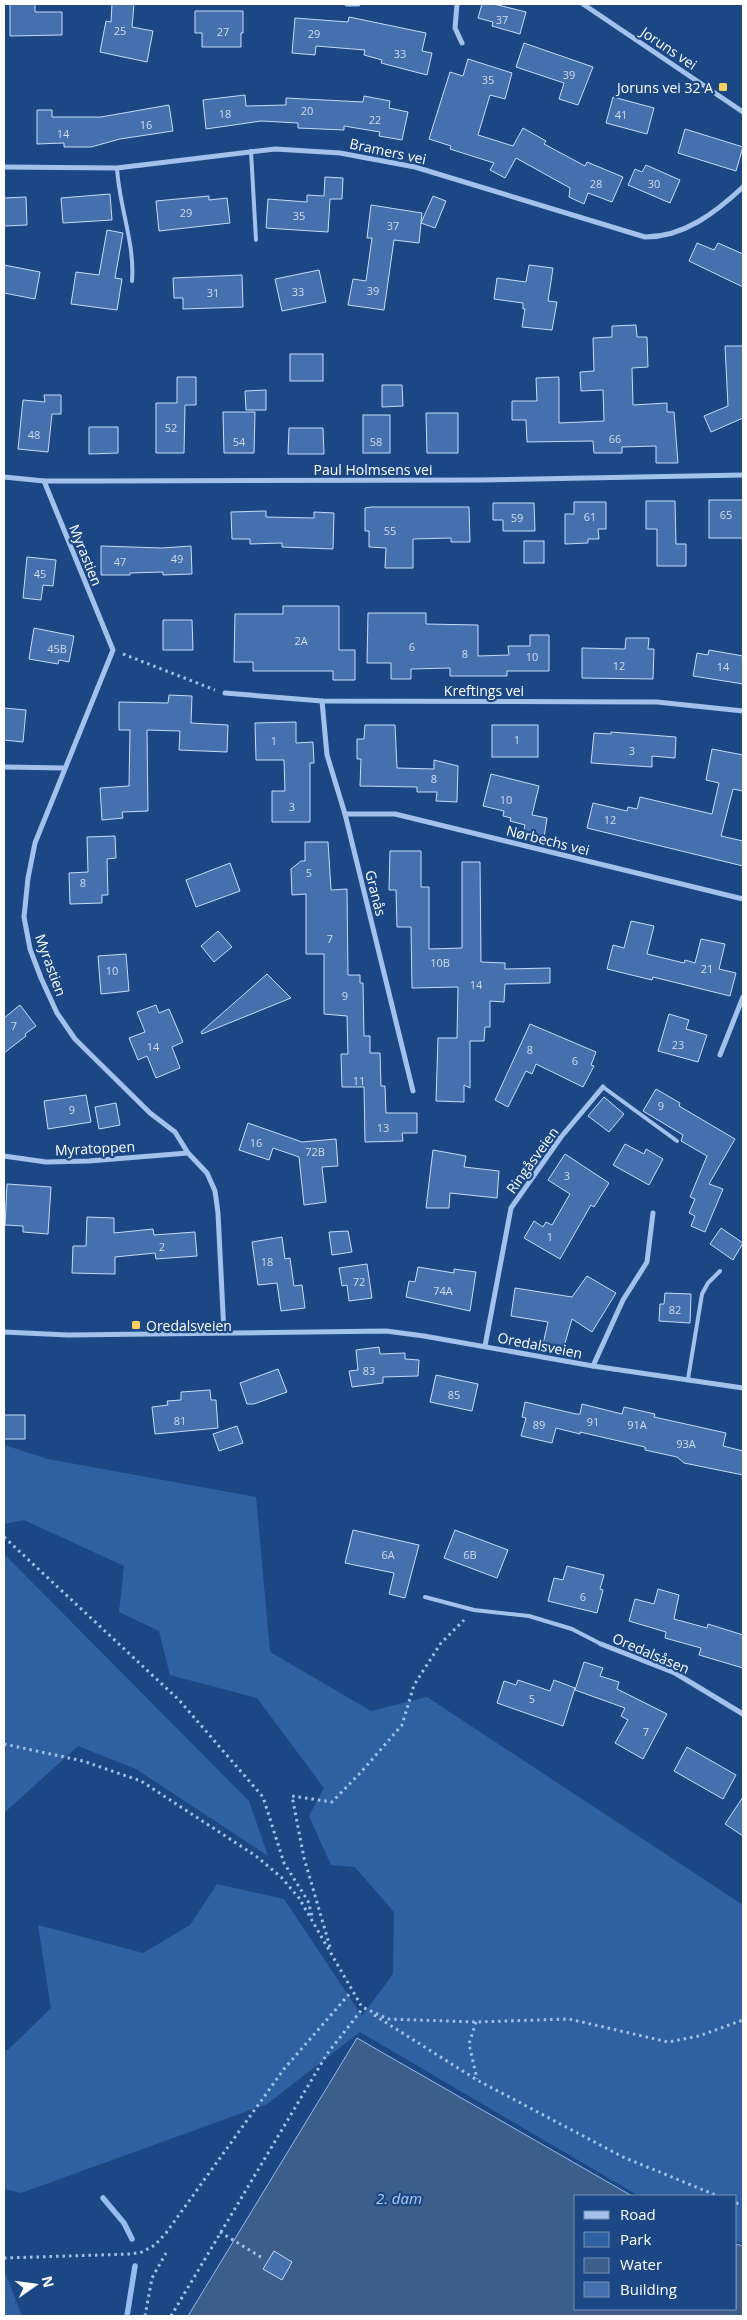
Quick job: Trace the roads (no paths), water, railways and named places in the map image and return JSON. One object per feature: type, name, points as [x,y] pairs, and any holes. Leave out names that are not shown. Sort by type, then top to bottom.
[{"type":"street","points":[[347,4],[358,4]]},
{"type":"street","points":[[457,4],[455,28],[462,43]]},
{"type":"street","name":"Joruns vei","points":[[583,4],[743,112]]},
{"type":"street","name":"Bramers vei","points":[[4,167],[117,168],[251,150],[305,150],[376,158],[432,172],[630,234],[645,237],[659,237],[685,229],[722,206],[743,187]]},
{"type":"street","name":"Paul Holmsens vei","points":[[4,477],[44,481],[480,480],[743,474]]},
{"type":"street","name":"Myrastien","points":[[44,481],[113,650],[35,843],[28,878],[24,916],[30,949],[57,1013],[75,1038],[150,1113],[174,1132],[188,1153],[208,1173],[215,1191],[224,1333]]},
{"type":"street","name":"Kreftings vei","points":[[225,694],[322,701],[657,702],[743,711]]},
{"type":"street","name":"Granås","points":[[322,701],[327,755],[345,814],[413,1091]]},
{"type":"street","points":[[4,767],[64,768]]},
{"type":"street","name":"Nørbechs vei","points":[[345,814],[395,814],[743,899]]},
{"type":"street","points":[[720,1055],[743,997]]},
{"type":"street","name":"Ringåsveien","points":[[485,1346],[512,1208],[561,1137],[604,1087]]},
{"type":"street","name":"Myratoppen","points":[[4,1156],[46,1162],[89,1161],[188,1153]]},
{"type":"street","name":"Oredalsveien","points":[[593,1366],[623,1300],[647,1262],[653,1213]]},
{"type":"street","name":"Oredalsveien","points":[[4,1332],[68,1335],[386,1331],[485,1346],[593,1366],[743,1388]]},
{"type":"street","name":"Oredalsåsen","points":[[601,1644],[675,1673],[743,1714]]},
{"type":"lane","points":[[251,150],[256,240]]},
{"type":"lane","points":[[117,168],[119,196],[132,253],[132,281]]},
{"type":"lane","name":"Ringåsveien","points":[[604,1087],[677,1141]]},
{"type":"lane","points":[[688,1379],[702,1294],[708,1283],[720,1271]]},
{"type":"lane","points":[[425,1597],[474,1610],[529,1616],[572,1629],[601,1644]]},
{"type":"water","name":"2. dam","points":[[357,2038],[630,2195],[574,2195],[574,2310],[737,2310],[737,2244],[743,2246],[743,2316],[188,2316]]},
{"type":"waterway","points":[[103,2198],[124,2223],[132,2239]]},
{"type":"waterway","points":[[127,2316],[135,2266]]},
{"type":"place","name":"Joruns vei 32 A","points":[[723,87]]},
{"type":"place","name":"Oredalsveien","points":[[136,1325]]}]
